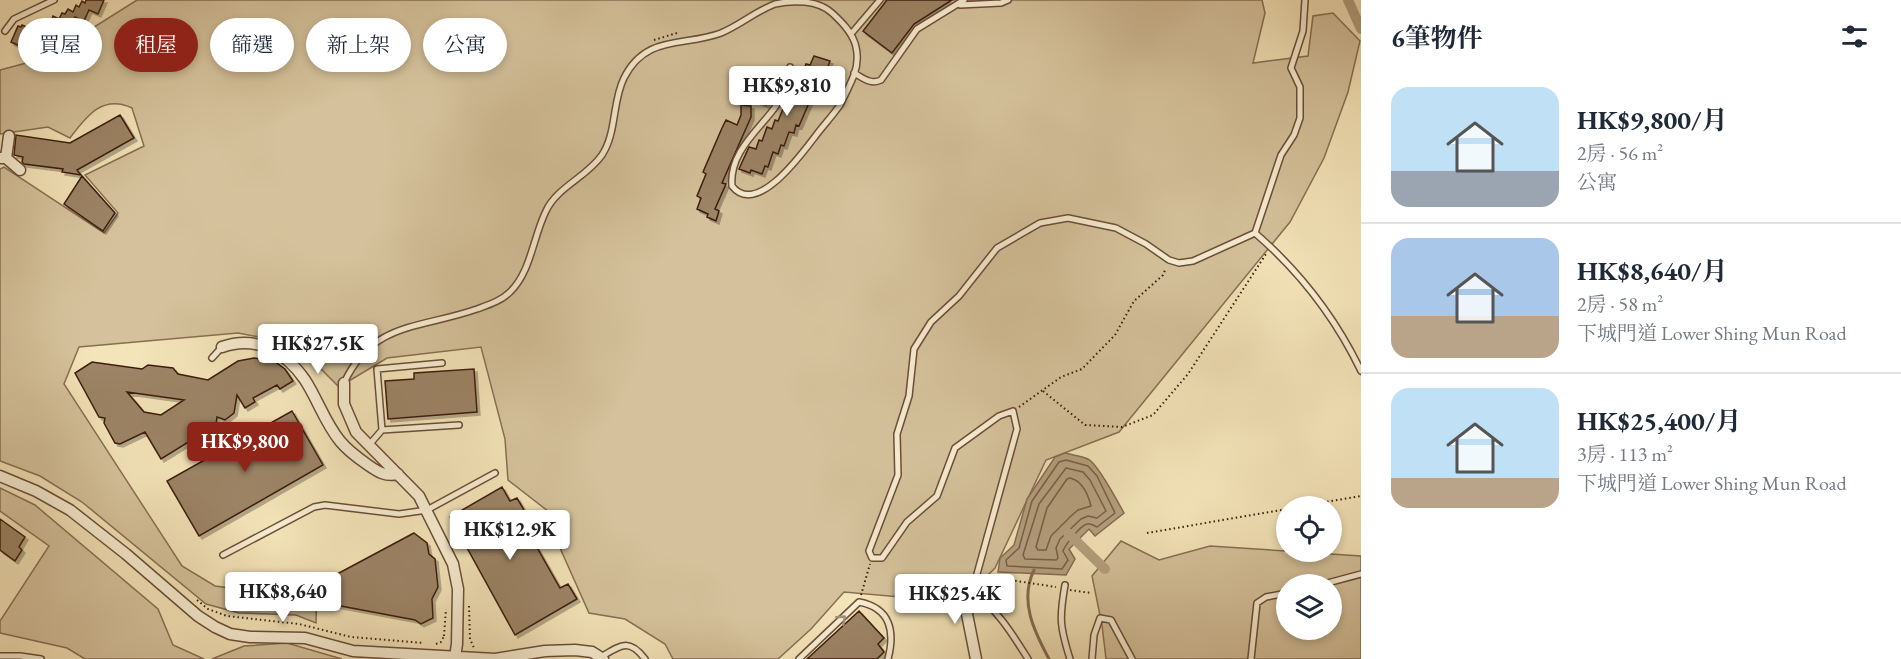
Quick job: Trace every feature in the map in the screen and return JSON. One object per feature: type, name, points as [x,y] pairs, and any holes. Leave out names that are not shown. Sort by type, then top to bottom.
[{"type":"street","points":[[9,136],[3,158],[20,170]]},
{"type":"street","points":[[222,347],[233,343],[253,342],[270,348],[289,362],[305,380],[339,440],[354,455],[384,474],[398,474]]},
{"type":"street","points":[[344,383],[344,404],[356,432],[419,496],[448,552],[458,589],[455,657]]},
{"type":"street","points":[[0,476],[36,491],[70,510],[126,554],[198,616],[224,631],[250,638],[305,638],[353,651],[495,659],[545,651],[575,650],[592,652],[602,658]]},
{"type":"street","points":[[972,592],[967,614],[976,659]]},
{"type":"lane","points":[[5,31],[14,19],[54,0]]},
{"type":"lane","points":[[344,383],[352,366],[376,340],[393,332],[469,312],[497,302],[510,292],[520,278],[547,209],[602,154],[609,140],[622,81],[629,69],[654,47],[723,32],[769,6],[782,1],[797,0],[821,5],[842,22],[851,34],[856,46],[854,73],[839,106],[791,167],[767,188],[754,194],[744,194],[735,190],[731,180],[744,143],[777,104],[788,80],[790,67]]},
{"type":"lane","points":[[851,34],[880,0]]},
{"type":"lane","points":[[854,73],[868,81],[881,80],[917,29],[964,0]]},
{"type":"lane","points":[[957,5],[1001,3],[1008,0]]},
{"type":"lane","points":[[1028,659],[1014,636],[981,597],[972,592],[1017,429],[1013,411],[999,416],[955,448],[937,496],[907,522],[882,558],[872,558],[869,551],[898,475],[897,434],[909,396],[914,348],[931,322],[959,296],[997,248],[1040,223],[1068,218],[1116,228],[1146,244],[1169,260],[1179,263],[1193,261],[1255,233],[1281,155],[1294,135],[1300,118],[1300,87],[1292,68],[1303,31],[1305,0]]},
{"type":"lane","points":[[1255,233],[1271,246],[1299,277],[1329,316],[1361,371]]},
{"type":"lane","points":[[212,358],[222,347]]},
{"type":"lane","points":[[382,430],[377,369],[442,363]]},
{"type":"lane","points":[[369,445],[382,430],[459,425]]},
{"type":"lane","points":[[223,555],[314,507],[326,505],[399,514],[427,510],[495,473]]},
{"type":"lane","points":[[1342,579],[1361,574]]},
{"type":"lane","points":[[1065,587],[1060,628],[1070,659]]},
{"type":"lane","points":[[1251,659],[1257,603],[1266,597],[1276,595]]},
{"type":"lane","points":[[799,659],[860,602],[871,604],[879,609],[889,624],[892,643],[888,659]]},
{"type":"lane","points":[[1092,659],[1094,635],[1100,618],[1111,620],[1132,659]]},
{"type":"lane","points":[[602,658],[619,646],[628,644],[638,650],[645,659]]},
{"type":"lane","points":[[0,656],[41,659]]},
{"type":"path","points":[[649,43],[656,38],[680,33]]},
{"type":"path","points":[[1043,391],[1084,425],[1122,427],[1153,415],[1188,374],[1271,246]]},
{"type":"path","points":[[1013,411],[1061,376],[1082,369],[1115,335],[1134,301],[1163,276],[1169,260]]},
{"type":"path","points":[[1342,499],[1361,496]]},
{"type":"path","points":[[1147,533],[1276,511]]},
{"type":"path","points":[[860,602],[872,558]]},
{"type":"path","points":[[984,576],[1065,587],[1091,593]]},
{"type":"path","points":[[191,595],[208,609],[227,616],[300,624],[351,637],[424,644]]},
{"type":"path","points":[[435,645],[441,642],[444,636],[447,603]]},
{"type":"shaded area","points":[[137,0],[1262,0],[1265,13],[1253,63],[1308,56],[1313,16],[1333,13],[1360,41],[1348,92],[1324,158],[1290,222],[1119,432],[1046,460],[995,568],[982,581],[912,598],[844,592],[811,629],[778,659],[673,659],[665,644],[625,619],[589,613],[560,548],[553,515],[508,480],[505,439],[481,347],[387,358],[339,387],[296,344],[238,333],[79,347],[64,384],[182,566],[215,586],[254,591],[317,582],[316,623],[296,615],[239,613],[206,604],[82,502],[40,476],[0,461],[0,169],[4,167],[104,233],[118,213],[85,175],[144,146],[132,108],[121,104],[103,106],[96,110],[82,122],[70,138],[48,127],[0,134],[0,70],[18,65],[18,72],[102,72],[102,22]]},
{"type":"shaded area","points":[[0,488],[35,505],[158,609],[173,645],[204,659],[85,659],[67,648],[0,633],[0,621],[49,546],[0,511]]},
{"type":"shaded area","points":[[1121,541],[1159,560],[1210,546],[1276,550],[1276,562],[1342,562],[1342,555],[1361,556],[1361,659],[1106,659],[1092,576]]},
{"type":"shaded area","points":[[287,643],[342,659],[212,659],[244,646]]},
{"type":"water","points":[[1065,453],[1092,462],[1124,513],[1095,536],[1089,529],[1069,549],[1075,559],[1066,575],[998,572],[1000,558],[1014,545],[1027,499],[1055,457]]},
{"type":"building","points":[[86,0],[104,0],[98,14],[89,10],[85,18],[60,18],[68,9],[73,12],[76,5],[79,7],[82,1],[85,3]]},
{"type":"building","points":[[887,0],[952,0],[914,24],[892,53],[863,31]]},
{"type":"building","points":[[18,26],[18,45],[11,42]]},
{"type":"building","points":[[814,56],[830,61],[819,91],[815,89],[799,126],[796,125],[794,133],[789,132],[778,154],[773,152],[768,167],[765,166],[762,174],[739,169],[749,147],[756,149],[767,127],[772,129],[775,120],[778,121],[793,85],[798,87],[806,64],[810,65]]},
{"type":"building","points":[[760,92],[769,96],[766,105],[739,95],[739,93],[759,94]]},
{"type":"building","points":[[741,105],[751,106],[751,117],[722,183],[726,184],[715,209],[719,211],[716,221],[697,209],[701,198],[697,196],[706,174],[703,172],[722,128],[726,120],[737,125],[741,115]]},
{"type":"building","points":[[120,115],[134,138],[77,170],[81,175],[62,172],[63,169],[24,164],[23,157],[14,155],[16,135],[70,143]]},
{"type":"building","points":[[82,176],[115,213],[103,231],[64,204]]},
{"type":"building","points":[[254,358],[274,361],[285,369],[293,381],[280,389],[277,385],[253,398],[255,402],[245,408],[237,395],[234,413],[225,420],[217,417],[216,425],[161,459],[145,432],[120,444],[115,443],[104,423],[105,418],[99,417],[75,373],[92,362],[142,369],[148,365],[173,368],[178,374],[208,380],[238,361]],"holes":[[[127,392],[184,400],[161,415],[144,412]]]},
{"type":"building","points":[[474,369],[477,412],[388,419],[385,381],[414,379],[414,373]]},
{"type":"building","points":[[292,411],[323,465],[199,536],[167,481]]},
{"type":"building","points":[[502,487],[510,501],[517,498],[524,510],[518,514],[560,588],[568,584],[577,599],[515,635],[450,517]]},
{"type":"building","points":[[0,519],[25,537],[19,547],[22,550],[15,561],[0,550]]},
{"type":"building","points":[[414,533],[427,543],[429,554],[435,559],[438,587],[432,599],[433,618],[421,624],[415,620],[325,603],[324,581]]},
{"type":"building","points":[[859,611],[884,638],[878,644],[884,652],[877,659],[807,659]]},
{"type":"waterway","points":[[1348,0],[1361,29]]},
{"type":"waterway","points":[[1068,533],[1105,569]]},
{"type":"waterway","points":[[1034,570],[1028,593],[1030,616],[1049,659]]}]
